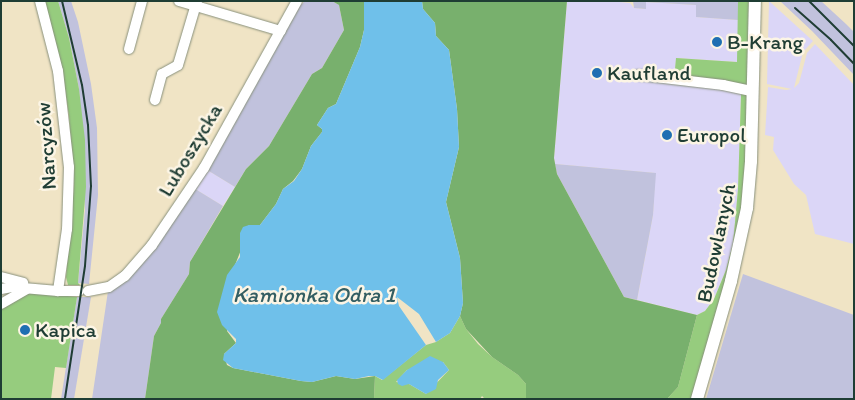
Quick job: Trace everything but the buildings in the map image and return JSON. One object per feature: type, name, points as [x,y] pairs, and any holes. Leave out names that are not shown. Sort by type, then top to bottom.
[{"type":"main road","name":"Budowlanych","points":[[697,399],[733,275],[745,221],[751,161],[755,1]]},
{"type":"street","name":"Narcyzów","points":[[40,1],[58,71],[69,167],[67,229],[58,291]]},
{"type":"street","points":[[129,49],[142,1]]},
{"type":"street","points":[[179,1],[196,4],[281,31]]},
{"type":"street","name":"Luboszycka","points":[[1,287],[84,291],[109,287],[125,276],[152,246],[208,161],[297,1]]},
{"type":"street","points":[[155,100],[162,74],[178,65],[196,4]]},
{"type":"street","points":[[638,75],[723,84],[752,91]]},
{"type":"street","name":"Luboszycka","points":[[1,278],[32,288]]},
{"type":"street","points":[[1,278],[1,287]]},
{"type":"street","points":[[1,304],[32,288]]},
{"type":"shaded area","points":[[58,1],[71,1],[78,22],[91,84],[97,128],[98,195],[89,284],[78,283],[85,210],[79,89],[69,38]]},
{"type":"shaded area","points":[[305,1],[332,1],[339,5],[344,30],[322,68],[312,74],[269,146],[246,169],[235,187],[204,168],[291,14]]},
{"type":"shaded area","points":[[567,1],[630,3],[634,8],[645,9],[646,2],[696,5],[696,17],[738,20],[738,62],[676,58],[675,81],[723,85],[741,94],[738,189],[733,244],[726,270],[714,299],[705,311],[697,315],[637,300],[653,215],[655,173],[555,164]]},
{"type":"shaded area","points":[[633,1],[738,1],[738,20],[696,17],[696,5],[646,2],[646,9],[634,8]]},
{"type":"shaded area","points":[[769,1],[813,41],[803,52],[794,88],[799,83],[807,53],[815,44],[854,85],[854,244],[815,234],[806,195],[794,184],[773,150],[774,137],[765,135],[768,87],[792,89],[767,84]]},
{"type":"shaded area","points":[[780,1],[821,1],[854,32],[854,75],[812,31]]},
{"type":"shaded area","points":[[555,164],[656,173],[653,215],[637,300],[624,297],[557,174]]},
{"type":"shaded area","points":[[204,168],[235,187],[223,206],[192,187]]},
{"type":"shaded area","points":[[192,187],[223,206],[190,262],[189,274],[161,319],[161,323],[154,336],[145,399],[92,399],[108,291],[125,276]]},
{"type":"shaded area","points":[[743,274],[854,315],[854,399],[706,399]]},
{"type":"shaded area","points":[[77,297],[91,297],[74,399],[61,399]]},
{"type":"green space","points":[[43,1],[58,1],[69,38],[79,89],[85,140],[86,187],[78,283],[80,285],[68,285],[66,277],[74,185],[69,116],[63,76]]},
{"type":"green space","points":[[332,1],[364,1],[364,30],[360,47],[336,104],[328,108],[317,125],[322,129],[322,132],[311,146],[302,169],[293,181],[283,189],[276,204],[260,225],[249,225],[240,238],[241,250],[235,265],[227,331],[236,343],[224,354],[227,365],[233,368],[301,381],[312,382],[336,376],[355,379],[375,376],[374,399],[145,399],[154,336],[161,323],[161,319],[189,274],[190,262],[246,169],[269,146],[312,74],[322,68],[344,30],[339,5]]},
{"type":"green space","points":[[422,1],[567,1],[554,158],[557,174],[624,297],[697,315],[678,387],[667,399],[526,399],[526,384],[518,375],[492,357],[466,329],[460,316],[463,303],[460,258],[446,202],[459,147],[457,109],[449,50],[436,36],[435,23],[423,9]]},
{"type":"green space","points":[[738,1],[755,1],[749,196],[697,399],[667,399],[678,387],[697,315],[705,311],[714,299],[726,270],[733,244],[738,189],[741,95],[740,89],[674,80],[676,58],[737,62]]},
{"type":"green space","points":[[29,292],[77,297],[66,368],[55,367],[51,399],[1,399],[1,309]]},
{"type":"green space","points":[[460,316],[466,329],[478,344],[492,357],[518,375],[526,384],[526,399],[485,399],[482,396],[480,399],[374,399],[375,376],[382,380],[426,345],[436,342],[450,333]],"holes":[[[443,362],[449,370],[426,394],[409,384],[396,382],[407,370]]]},
{"type":"water","name":"Kamionka Odra 1","points":[[364,1],[422,1],[423,9],[435,23],[436,36],[449,50],[457,109],[459,147],[446,202],[460,258],[463,303],[460,316],[450,333],[436,342],[419,314],[397,297],[399,306],[426,345],[383,380],[375,376],[355,379],[336,376],[312,382],[233,368],[223,360],[224,354],[236,343],[236,339],[222,325],[217,312],[227,275],[240,257],[240,233],[243,227],[260,225],[276,204],[283,189],[294,181],[302,169],[311,146],[322,132],[322,129],[317,125],[328,108],[336,104],[360,47],[364,30]]},
{"type":"water","points":[[430,356],[443,362],[449,370],[438,380],[436,389],[426,394],[409,384],[402,386],[398,384],[397,380],[407,370]]},
{"type":"railway","points":[[62,1],[82,85],[88,125],[91,186],[85,266],[65,399]]},
{"type":"railway","points":[[809,1],[854,46]]},
{"type":"railway","points":[[795,8],[831,40],[854,64]]},
{"type":"place","name":"B-Krang","points":[[717,42]]},
{"type":"place","name":"Kaufland","points":[[597,73]]},
{"type":"place","name":"Europol","points":[[667,135]]},
{"type":"place","name":"Kapica","points":[[25,330]]}]
